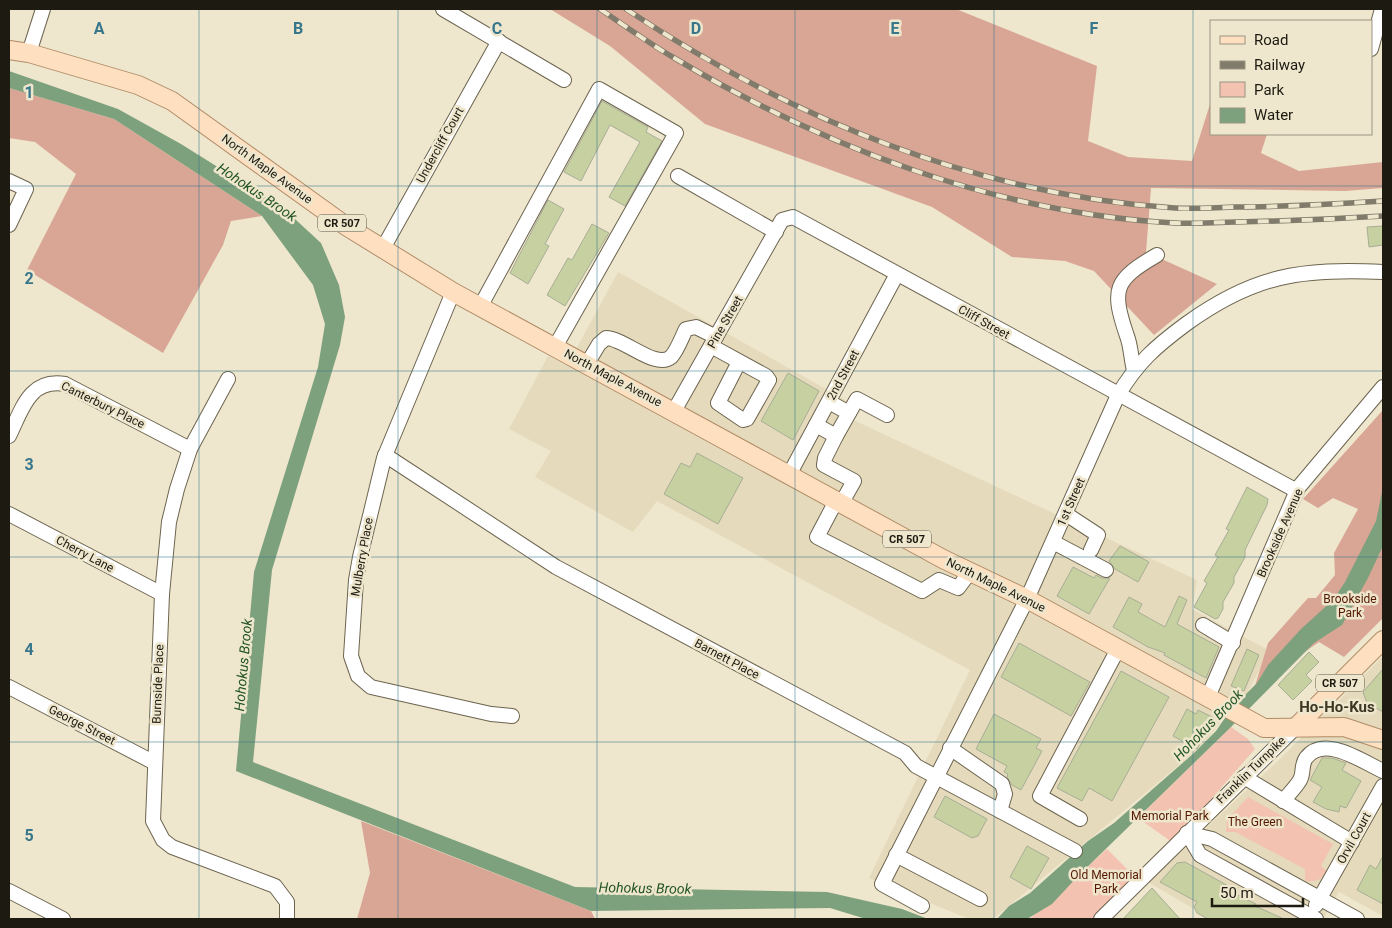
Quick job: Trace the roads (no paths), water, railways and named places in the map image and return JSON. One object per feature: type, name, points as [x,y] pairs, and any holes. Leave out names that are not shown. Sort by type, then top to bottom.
[{"type":"main road","name":"North Maple Avenue","points":[[9,50],[29,53],[138,85],[172,101],[382,250],[453,292],[674,411],[839,503],[970,572],[1026,599],[1264,728],[1296,727]]},
{"type":"main road","name":"CR 507","points":[[1296,727],[1383,640]]},
{"type":"main road","points":[[1296,727],[1344,727],[1383,740]]},
{"type":"street","points":[[29,53],[43,9]]},
{"type":"street","points":[[443,9],[564,80]]},
{"type":"street","points":[[1372,45],[1382,9]]},
{"type":"street","name":"Undercliff Court","points":[[382,250],[499,41]]},
{"type":"street","points":[[480,307],[599,89],[676,133],[555,347]]},
{"type":"street","points":[[678,176],[776,232]]},
{"type":"street","points":[[9,181],[26,189],[9,224]]},
{"type":"street","name":"Cliff Street","points":[[776,232],[782,220],[793,217],[1297,491]]},
{"type":"street","name":"Pine Street","points":[[674,411],[776,232]]},
{"type":"street","points":[[1134,370],[1128,338],[1117,300],[1122,282],[1131,270],[1157,256]]},
{"type":"street","name":"1st Street","points":[[922,906],[882,884],[1026,599],[1066,514],[1118,395],[1134,370],[1147,354],[1181,328],[1220,301],[1245,289],[1299,273],[1336,269],[1383,272]]},
{"type":"street","name":"2nd Street","points":[[789,476],[897,274]]},
{"type":"street","name":"Mulberry Place","points":[[453,292],[385,455],[370,510],[356,580],[351,656],[354,669],[367,684],[379,690],[491,714],[512,716]]},
{"type":"street","points":[[588,364],[599,344],[606,338],[615,338],[653,359],[662,361],[672,357],[686,329],[696,327],[739,362]]},
{"type":"street","name":"Burnside Place","points":[[228,379],[190,449],[169,522],[162,594],[153,821],[163,840],[172,847],[275,886],[287,902],[287,919]]},
{"type":"street","name":"Canterbury Place","points":[[9,436],[29,396],[36,389],[54,382],[65,384],[190,449]]},
{"type":"street","name":"Brookside Avenue","points":[[1208,697],[1233,643],[1297,491],[1383,387]]},
{"type":"street","points":[[887,415],[858,399],[849,413],[825,458],[824,465],[854,481],[817,537],[922,591],[939,580],[958,588],[970,572]]},
{"type":"street","points":[[829,402],[849,413]]},
{"type":"street","points":[[816,424],[836,436]]},
{"type":"street","name":"Barnett Place","points":[[385,455],[556,567],[905,753],[916,766],[1075,850]]},
{"type":"street","name":"Cherry Lane","points":[[9,514],[162,594]]},
{"type":"street","points":[[1066,514],[1098,535],[1091,550]]},
{"type":"street","points":[[1053,542],[1106,570]]},
{"type":"street","points":[[1202,625],[1233,643]]},
{"type":"street","points":[[1080,819],[1040,796],[1118,649]]},
{"type":"street","name":"George Street","points":[[9,687],[155,763]]},
{"type":"street","name":"Franklin Turnpike","points":[[1101,919],[1296,727]]},
{"type":"street","points":[[950,748],[1002,784],[1006,794],[1000,810]]},
{"type":"street","points":[[1283,801],[1301,779],[1302,765],[1307,756],[1321,748],[1337,749],[1383,771]]},
{"type":"street","points":[[1244,777],[1352,842]]},
{"type":"street","name":"Orvil Court","points":[[1313,918],[1320,899],[1383,786]]},
{"type":"street","points":[[1187,833],[1212,839],[1357,919]]},
{"type":"street","points":[[1187,833],[1200,855],[1313,918]]},
{"type":"street","points":[[896,855],[980,899]]},
{"type":"street","points":[[9,891],[63,919]]},
{"type":"water","name":"Hohokus Brook","points":[[9,71],[118,109],[181,144],[283,208],[321,243],[339,285],[345,317],[340,345],[272,570],[253,762],[575,887],[827,892],[902,909],[928,919],[866,919],[830,908],[591,911],[236,771],[254,572],[318,367],[325,324],[313,285],[262,216],[114,119],[9,88]]},
{"type":"water","points":[[1383,487],[1383,546],[1342,625],[1314,643],[1052,904],[1027,919],[997,919],[1009,906],[1030,893],[1088,841],[1114,823],[1194,753],[1216,731],[1231,709],[1257,683],[1268,665],[1301,629],[1333,600],[1345,582],[1376,521]]},
{"type":"railway","points":[[600,9],[676,59],[733,91],[793,121],[854,148],[916,171],[980,191],[1044,206],[1109,217],[1175,223],[1383,216]]},
{"type":"railway","points":[[626,9],[689,48],[753,84],[820,116],[888,144],[958,168],[1029,187],[1101,200],[1175,208],[1291,206],[1383,201]]},
{"type":"district","name":"Ho-Ho-Kus","points":[[1337,707]]},
{"type":"park label","name":"Brookside Park","points":[[1350,606]]},
{"type":"park label","name":"Memorial Park","points":[[1170,816]]},
{"type":"park label","name":"The Green","points":[[1255,822]]},
{"type":"park label","name":"Old Memorial Park","points":[[1106,882]]}]
